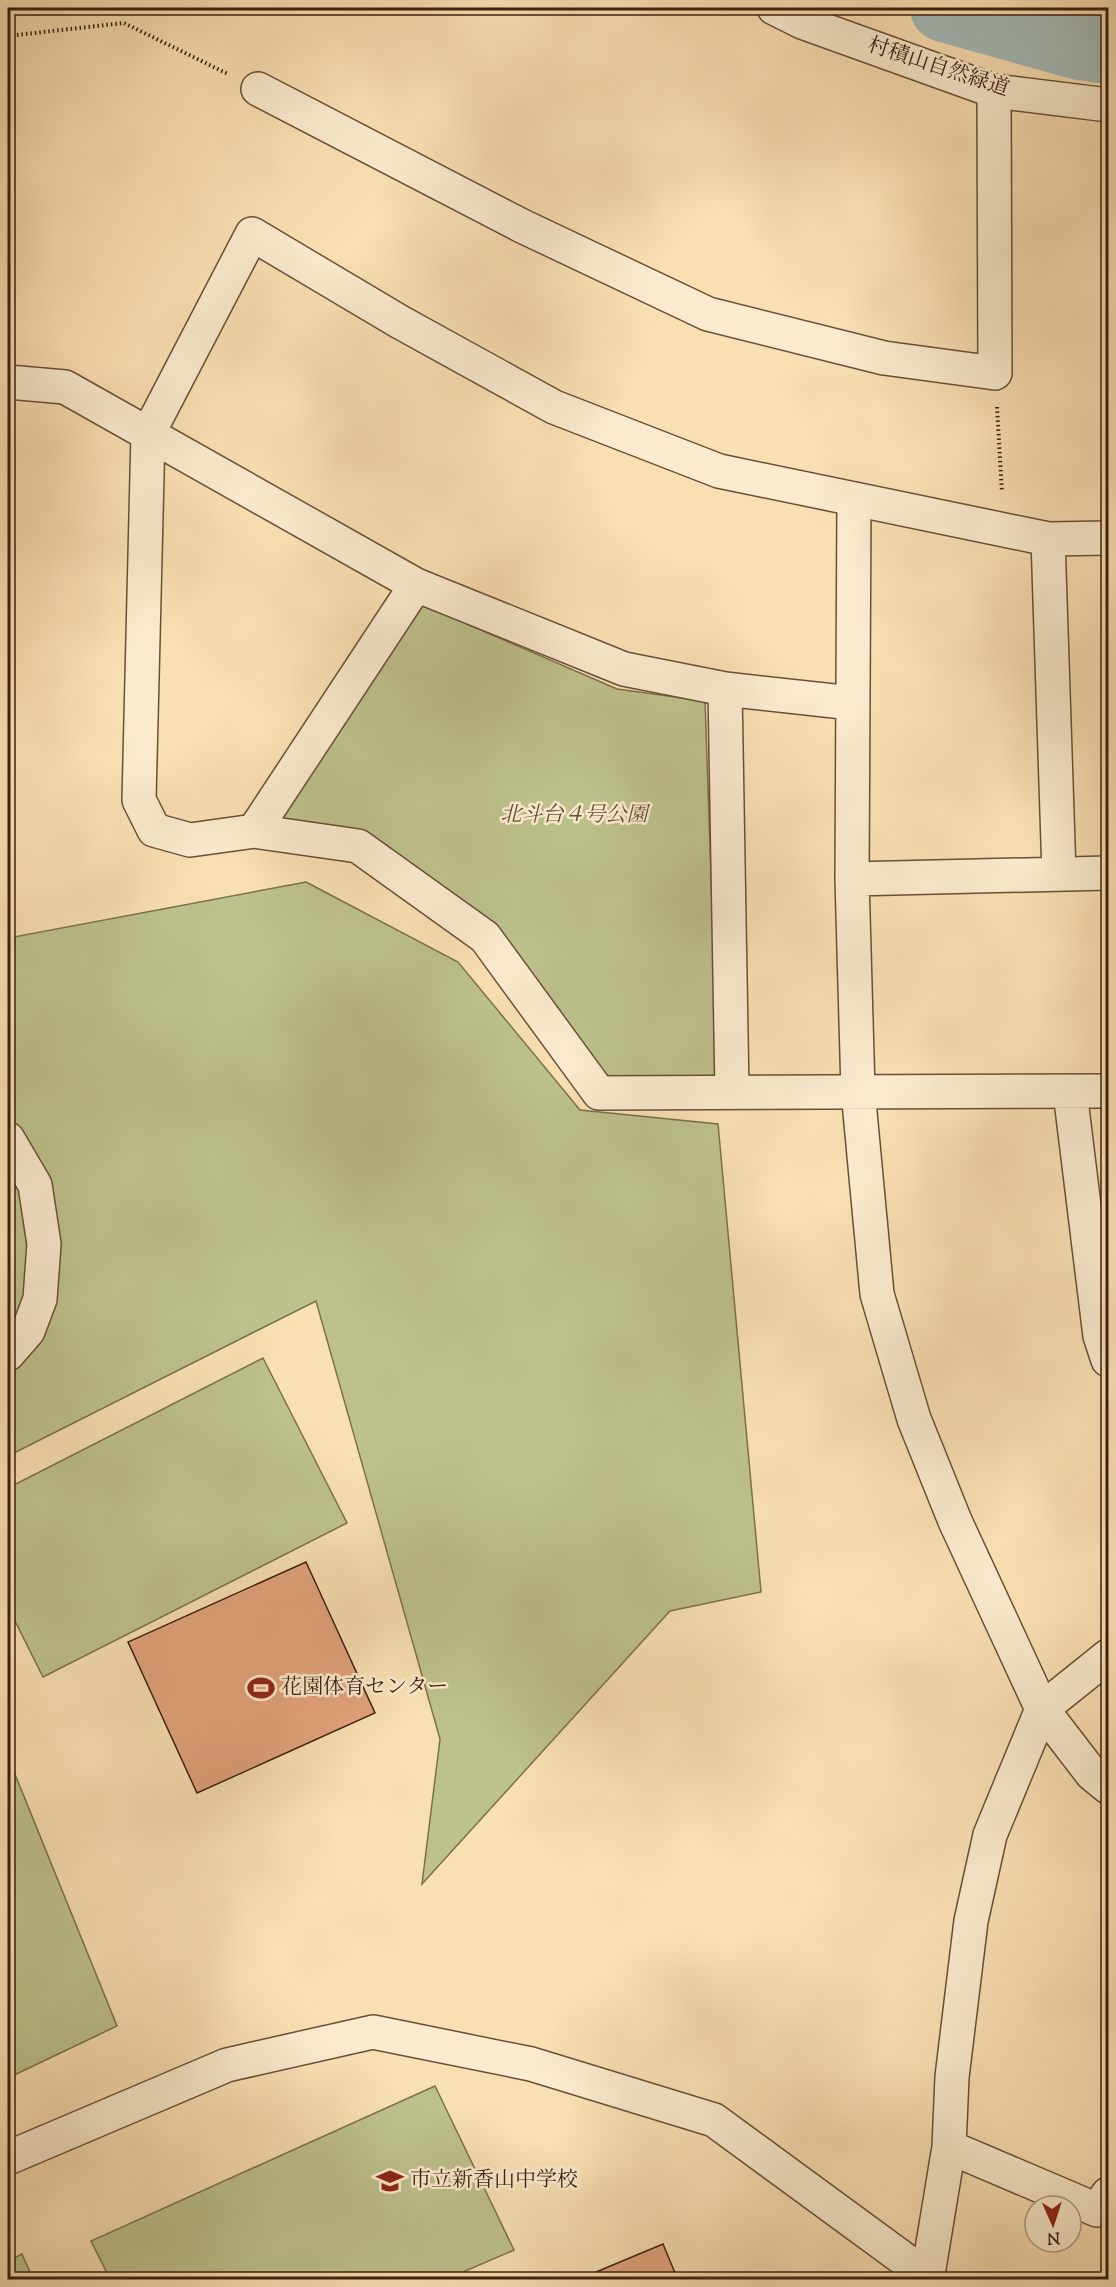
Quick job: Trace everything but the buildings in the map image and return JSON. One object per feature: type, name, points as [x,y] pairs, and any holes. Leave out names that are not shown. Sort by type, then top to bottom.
[{"type":"street","name":"村積山自然緑道","points":[[774,8],[802,22],[994,91],[1108,105]]},
{"type":"street","points":[[258,89],[522,226],[708,314],[884,358],[995,373],[994,91]]},
{"type":"street","points":[[1108,538],[1048,539],[719,471],[554,407],[400,322],[252,234],[148,434],[139,800],[154,830],[190,840],[254,831],[358,846],[485,937],[600,1093],[1108,1091]]},
{"type":"street","points":[[8,382],[64,387],[416,585],[624,669],[725,689],[852,703]]},
{"type":"street","points":[[854,500],[852,879],[858,1091],[877,1294],[914,1419],[956,1521],[1042,1709],[1092,1774],[1108,1787]]},
{"type":"street","points":[[1048,539],[1059,874]]},
{"type":"street","points":[[254,831],[416,585]]},
{"type":"street","points":[[725,689],[732,1092]]},
{"type":"street","points":[[852,879],[1108,873]]},
{"type":"street","points":[[1070,1092],[1100,1336],[1108,1360]]},
{"type":"street","points":[[8,1139],[35,1185],[44,1244],[40,1299],[28,1331],[8,1354]]},
{"type":"street","points":[[8,2158],[227,2065],[373,2032],[531,2064],[714,2120],[927,2278],[949,2147],[952,2077],[971,1921],[990,1835],[1042,1709],[1108,1656]]},
{"type":"street","points":[[949,2147],[1097,2210],[1108,2194]]},
{"type":"path","points":[[8,36],[124,23],[258,89]]},
{"type":"path","points":[[995,373],[1005,531]]},
{"type":"green space","name":"北斗台４号公園","points":[[421,604],[617,689],[705,701],[718,1077],[606,1078],[496,925],[369,833],[276,821]]},
{"type":"green space","points":[[306,882],[458,962],[580,1110],[718,1124],[761,1592],[670,1611],[422,1884],[440,1739],[316,1301],[8,1456],[8,938]]},
{"type":"green space","points":[[263,1358],[347,1523],[43,1677],[8,1607],[8,1488]]},
{"type":"green space","points":[[8,1757],[117,2026],[8,2078]]},
{"type":"green space","points":[[435,2086],[514,2250],[447,2279],[110,2279],[91,2241]]},
{"type":"green space","points":[[22,2254],[33,2279],[8,2279],[8,2261]]},
{"type":"waterway","points":[[944,8],[1080,46],[1108,50]]},
{"type":"place","name":"花園体育センター","points":[[261,1688]]},
{"type":"place","name":"市立新香山中学校","points":[[390,2181]]}]
